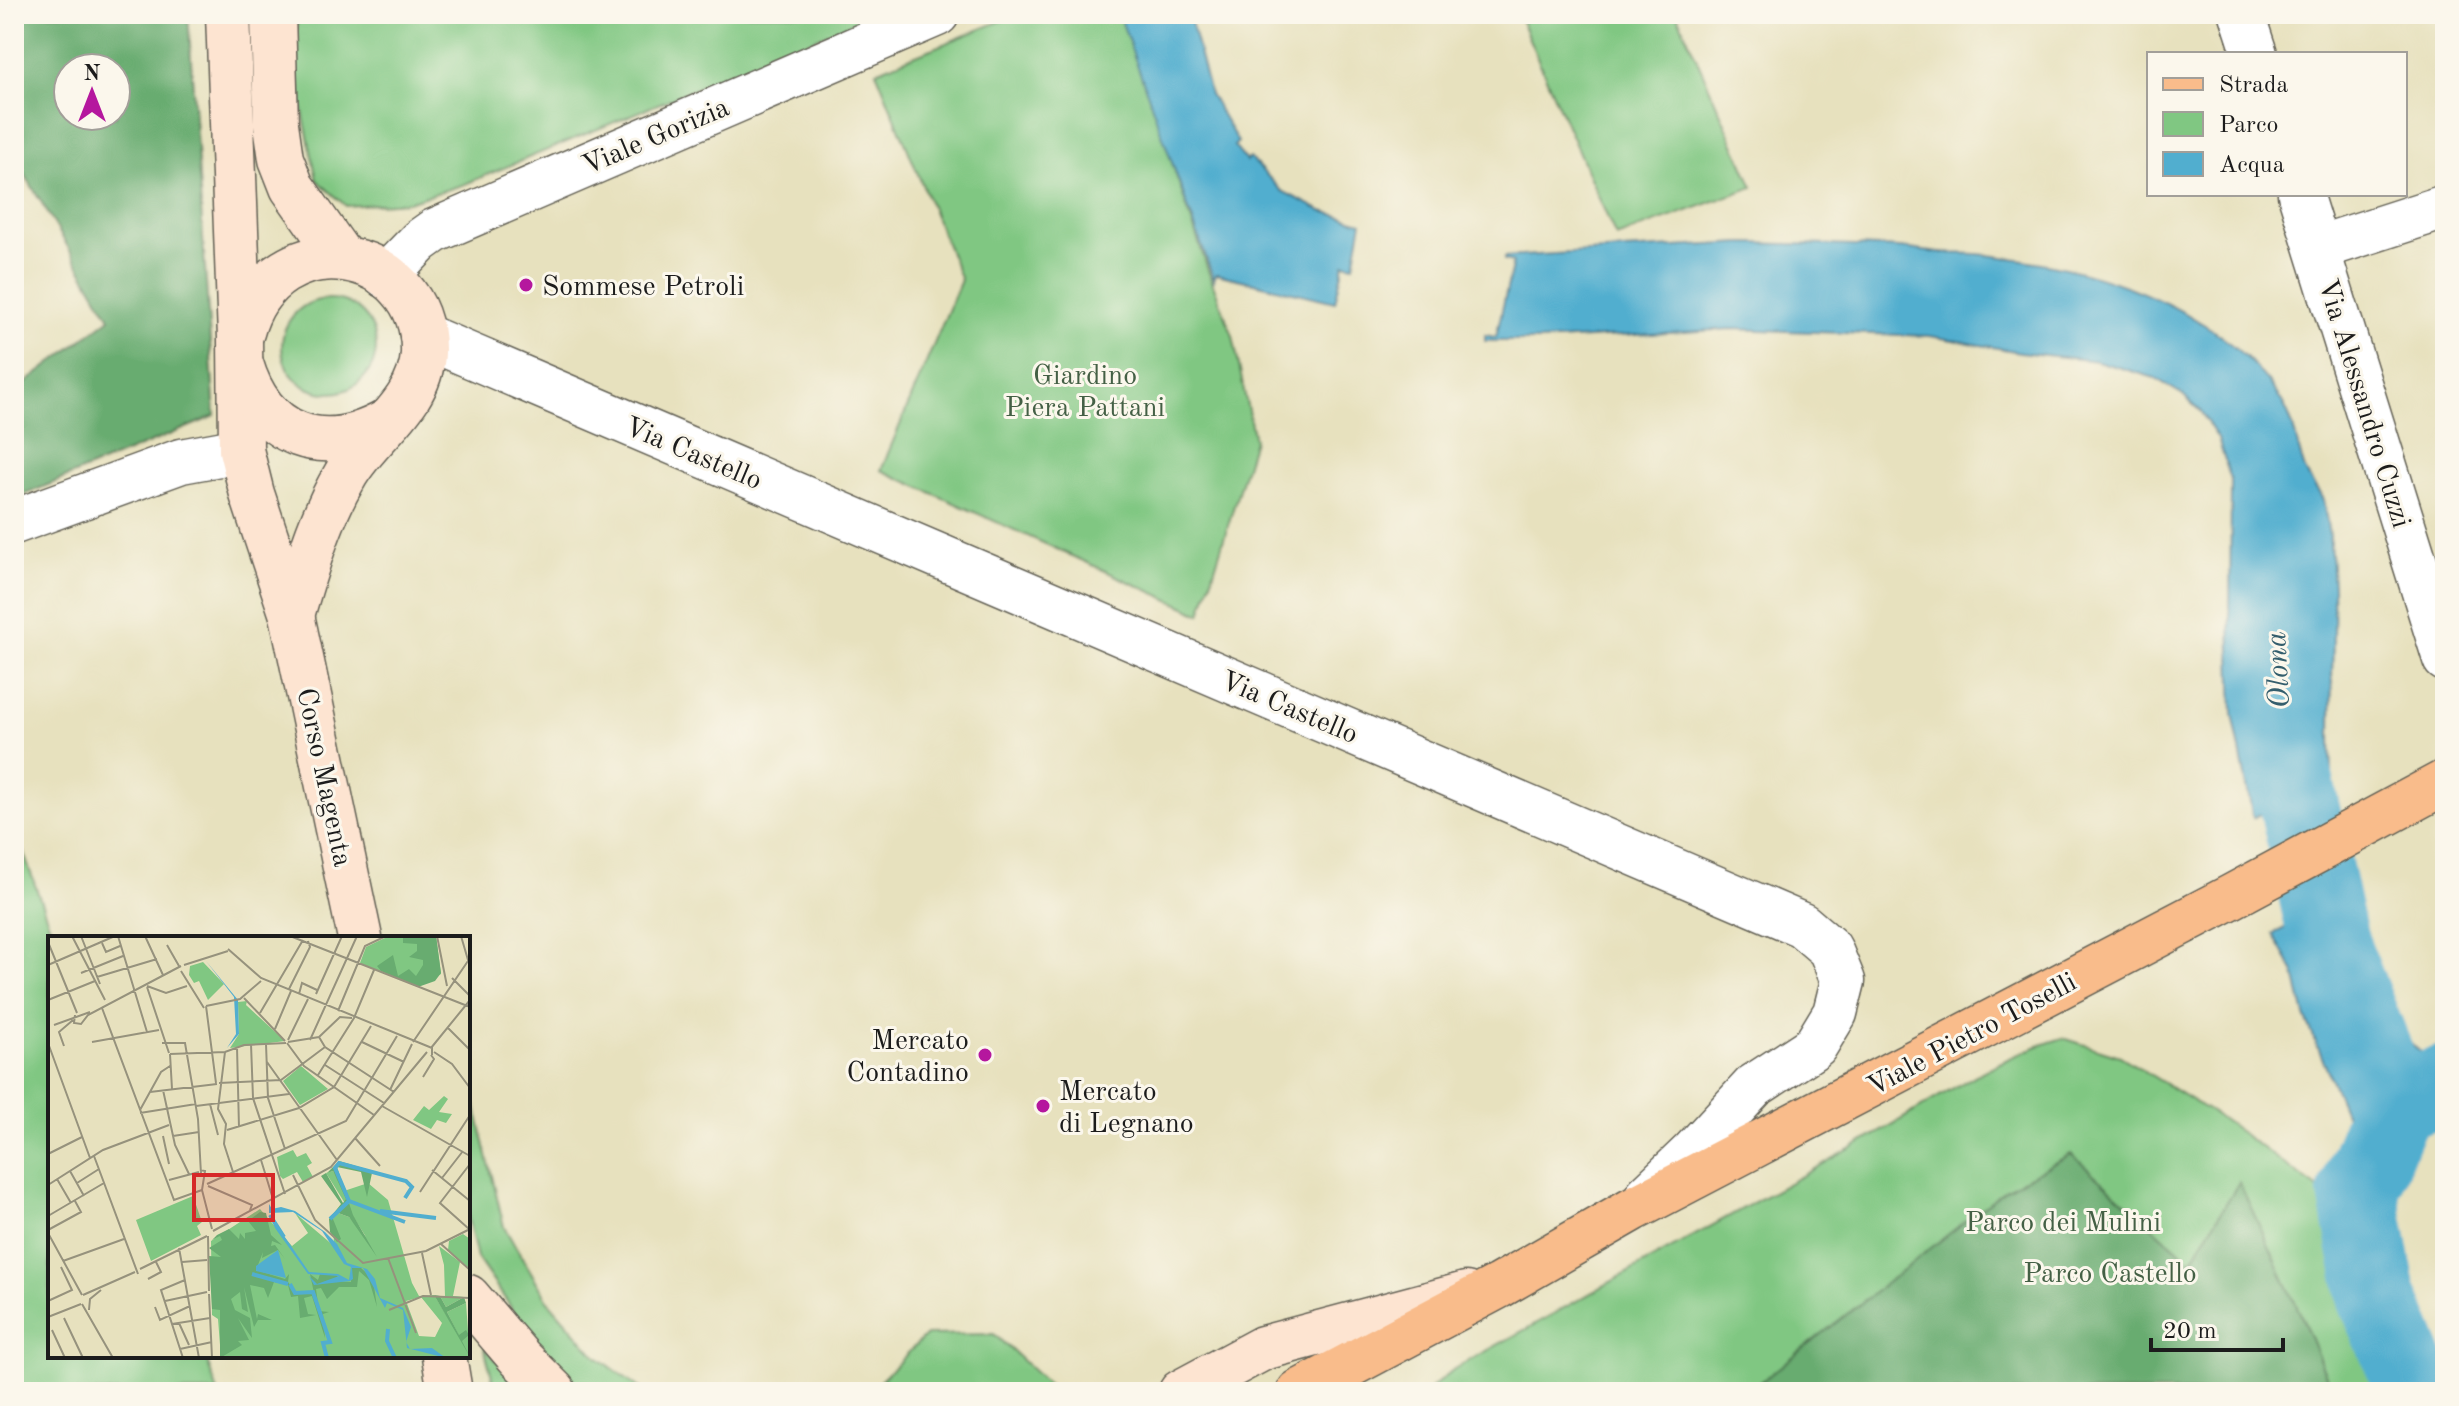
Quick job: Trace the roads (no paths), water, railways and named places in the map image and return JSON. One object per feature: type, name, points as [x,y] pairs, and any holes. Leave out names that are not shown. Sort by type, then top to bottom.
[{"type":"main road","name":"Viale Pietro Toselli","points":[[1299,1392],[1499,1286],[1633,1209],[2445,782]]},
{"type":"street","name":"Corso Magenta","points":[[228,14],[241,450],[252,494],[292,615],[360,936]]},
{"type":"street","points":[[273,14],[276,124],[281,159],[292,187],[342,258]]},
{"type":"street","name":"Viale Gorizia","points":[[386,276],[420,241],[442,227],[937,14]]},
{"type":"street","points":[[2242,14],[2254,52]]},
{"type":"street","name":"Via Alessandro Cuzzi","points":[[2301,196],[2445,659]]},
{"type":"street","points":[[2318,248],[2445,207]]},
{"type":"street","name":"Corso Magenta","points":[[292,615],[321,519],[347,471],[405,403],[417,383],[423,355],[422,335],[416,313],[403,292],[386,276],[365,264],[342,258],[318,259],[295,265],[274,277],[258,294],[246,316],[240,351],[247,386],[260,406],[277,422],[298,434],[321,440],[345,439],[368,433],[388,421]]},
{"type":"street","name":"Via Castello","points":[[422,335],[1802,925],[1830,949],[1843,981],[1835,1013],[1815,1046],[1754,1086],[1693,1152],[1633,1209]]},
{"type":"street","points":[[14,522],[181,461],[241,450]]},
{"type":"street","name":"Viale Pietro Toselli","points":[[1181,1392],[1263,1348],[1499,1286]]},
{"type":"street","points":[[470,1300],[486,1321],[554,1392]]},
{"type":"street","points":[[444,1358],[450,1392]]},
{"type":"water","points":[[1119,14],[1189,14],[1210,94],[1238,142],[1234,146],[1246,161],[1250,158],[1282,191],[1322,211],[1362,222],[1354,265],[1344,263],[1335,302],[1216,274],[1214,280]]},
{"type":"water","points":[[1742,243],[1899,248],[1977,254],[2061,267],[2145,294],[2184,313],[2220,336],[2252,364],[2284,406],[2305,470],[2323,501],[2332,569],[2332,773],[2253,818],[2233,714],[2231,480],[2218,439],[2200,411],[2183,395],[2155,378],[2097,361],[2020,352],[1930,336],[1731,329],[1541,341],[1485,341],[1485,335],[1496,337],[1513,262],[1504,260],[1504,257]]},
{"type":"water","points":[[2346,897],[2366,971],[2386,1008],[2415,1048],[2427,1054],[2445,1054],[2445,1116],[2397,1152],[2379,1183],[2354,1173],[2357,1158],[2352,1130],[2305,1016],[2294,971],[2273,934]]},
{"type":"water","points":[[2344,1213],[2372,1222],[2377,1289],[2419,1392],[2388,1392],[2349,1294]]},
{"type":"waterway","name":"Olona","points":[[2273,686],[2329,943],[2393,1104],[2445,1085]]},
{"type":"waterway","name":"Olona","points":[[2393,1104],[2358,1192],[2377,1295],[2417,1392]]},
{"type":"place","name":"Sommese Petroli","points":[[526,285]]},
{"type":"place","name":"Mercato Contadino","points":[[985,1055]]},
{"type":"place","name":"Mercato di Legnano","points":[[1043,1106]]},
{"type":"park label","name":"Giardino Piera Pattani","points":[[1085,390]]},
{"type":"park label","name":"Parco dei Mulini","points":[[2063,1221]]},
{"type":"park label","name":"Parco Castello","points":[[2110,1272]]}]
